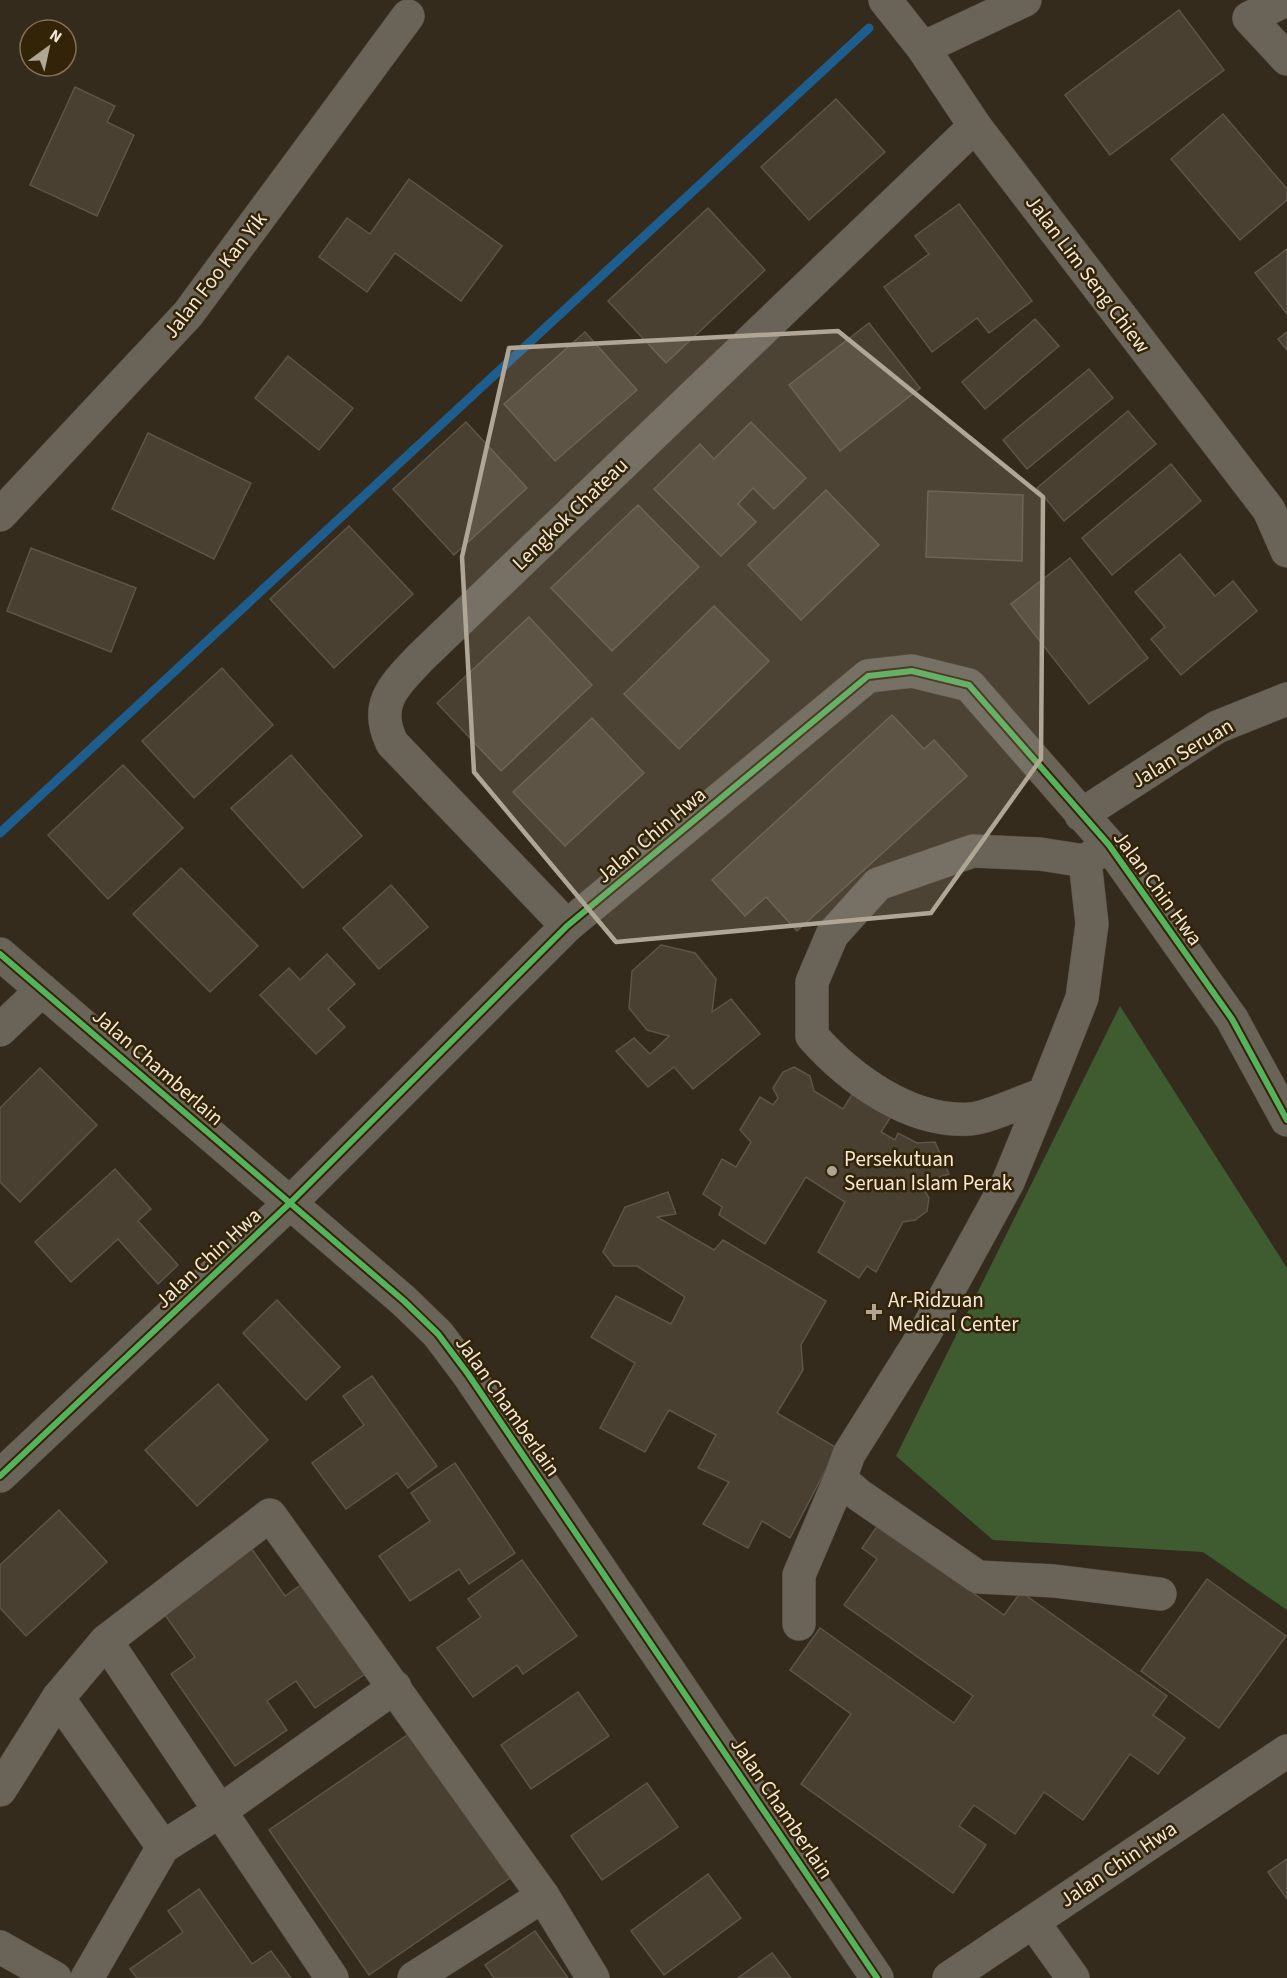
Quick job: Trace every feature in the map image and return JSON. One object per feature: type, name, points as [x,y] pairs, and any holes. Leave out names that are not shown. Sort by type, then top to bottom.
[{"type":"street","name":"Jalan Lim Seng Chiew","points":[[885,0],[923,48],[975,126],[1269,510],[1287,551]]},
{"type":"street","points":[[923,48],[1024,0]]},
{"type":"street","points":[[1286,0],[1249,18],[1287,59]]},
{"type":"street","name":"Jalan Foo Kan Yik","points":[[0,515],[188,314],[408,16]]},
{"type":"street","name":"Lengkok Chateau","points":[[567,926],[392,743],[382,717],[388,698],[396,683],[420,658],[975,126]]},
{"type":"street","name":"Jalan Chin Hwa","points":[[0,1476],[290,1203],[567,926],[868,676],[912,671],[969,685],[1061,787],[1081,815],[1097,853],[1232,1019],[1287,1120]]},
{"type":"street","name":"Jalan Seruan","points":[[1081,815],[1217,727],[1287,699]]},
{"type":"street","points":[[799,1624],[799,1575],[849,1454],[925,1333],[1008,1182],[1044,1094],[1082,998],[1092,924],[1097,853],[1040,854],[973,851],[878,884],[832,935],[812,982],[812,1036],[833,1060],[866,1084],[923,1113],[971,1119],[1044,1094]]},
{"type":"street","name":"Jalan Chamberlain","points":[[0,954],[290,1203],[438,1334],[468,1374],[877,1978]]},
{"type":"street","points":[[0,1030],[42,990]]},
{"type":"street","points":[[840,1479],[859,1495],[978,1577],[1055,1581],[1160,1594]]},
{"type":"street","points":[[0,1790],[58,1698],[106,1641],[270,1515],[543,1896],[593,1978]]},
{"type":"street","points":[[106,1641],[332,1978]]},
{"type":"street","points":[[87,1978],[163,1847],[220,1811],[395,1687]]},
{"type":"street","points":[[58,1698],[163,1847]]},
{"type":"street","name":"Jalan Chin Hwa","points":[[950,1978],[1287,1751]]},
{"type":"street","points":[[414,1978],[543,1896]]},
{"type":"street","points":[[1033,1922],[1073,1978]]},
{"type":"street","points":[[0,1947],[54,1978]]},
{"type":"highlighted area","points":[[838,331],[1043,497],[1041,759],[931,913],[616,942],[474,772],[462,557],[509,348]]},
{"type":"green space","points":[[1120,1006],[1287,1268],[1287,1610],[1203,1552],[993,1540],[896,1456]]},
{"type":"building","points":[[1179,10],[1224,70],[1110,155],[1065,95]]},
{"type":"building","points":[[75,87],[115,106],[107,122],[134,135],[97,216],[30,185]]},
{"type":"building","points":[[836,99],[885,152],[809,220],[761,167]]},
{"type":"building","points":[[1223,114],[1287,189],[1287,200],[1240,240],[1171,159]]},
{"type":"building","points":[[409,179],[502,246],[461,301],[395,253],[367,292],[319,257],[347,218],[370,234]]},
{"type":"building","points":[[959,204],[1032,301],[989,333],[977,318],[932,352],[884,287],[929,254],[915,236]]},
{"type":"building","points":[[708,208],[765,270],[666,363],[608,301]]},
{"type":"building","points":[[1287,249],[1287,314],[1255,273]]},
{"type":"building","points":[[1035,319],[1059,346],[985,409],[962,382]]},
{"type":"building","points":[[869,323],[920,388],[840,451],[789,385]]},
{"type":"building","points":[[585,332],[637,390],[555,461],[504,404]]},
{"type":"building","points":[[1287,332],[1287,350],[1278,339]]},
{"type":"building","points":[[288,356],[353,408],[319,450],[255,398]]},
{"type":"building","points":[[1089,369],[1113,398],[1027,469],[1003,440]]},
{"type":"building","points":[[1128,411],[1156,444],[1064,521],[1037,488]]},
{"type":"building","points":[[466,422],[527,488],[454,555],[393,489]]},
{"type":"building","points":[[751,422],[806,478],[774,509],[753,488],[738,504],[756,522],[721,556],[654,489],[700,444],[714,459]]},
{"type":"building","points":[[148,433],[251,483],[214,559],[112,509]]},
{"type":"building","points":[[1171,464],[1201,501],[1112,575],[1082,538]]},
{"type":"building","points":[[826,490],[879,545],[801,620],[748,565]]},
{"type":"building","points":[[928,491],[1023,495],[1022,561],[926,557]]},
{"type":"building","points":[[638,505],[699,567],[612,651],[551,588]]},
{"type":"building","points":[[349,526],[413,594],[334,668],[270,599]]},
{"type":"building","points":[[31,548],[136,588],[111,652],[7,611]]},
{"type":"building","points":[[1180,554],[1215,596],[1233,581],[1257,611],[1181,675],[1151,639],[1165,627],[1135,592]]},
{"type":"building","points":[[1070,558],[1148,658],[1089,704],[1011,604]]},
{"type":"building","points":[[714,606],[769,661],[679,749],[624,694]]},
{"type":"building","points":[[529,617],[592,685],[501,771],[437,703]]},
{"type":"building","points":[[222,668],[273,725],[194,798],[142,741]]},
{"type":"building","points":[[892,715],[924,749],[934,740],[967,776],[797,931],[766,897],[745,916],[712,880]]},
{"type":"building","points":[[592,718],[644,773],[565,846],[513,792]]},
{"type":"building","points":[[291,755],[362,836],[303,888],[231,808]]},
{"type":"building","points":[[123,765],[183,828],[108,899],[48,835]]},
{"type":"building","points":[[181,868],[258,946],[210,992],[133,914]]},
{"type":"building","points":[[391,885],[428,927],[379,969],[343,928]]},
{"type":"building","points":[[661,945],[695,953],[716,979],[712,1012],[731,999],[760,1034],[693,1089],[674,1067],[648,1087],[616,1051],[634,1038],[650,1054],[669,1036],[647,1030],[629,1008],[632,971]]},
{"type":"building","points":[[327,954],[355,984],[328,1009],[345,1027],[316,1054],[260,995],[289,968],[300,980]]},
{"type":"building","name":"Persekutuan Seruan Islam Perak","points":[[794,1067],[810,1076],[814,1091],[843,1109],[858,1085],[897,1107],[881,1132],[895,1140],[898,1133],[917,1143],[935,1142],[949,1174],[928,1181],[923,1188],[929,1198],[927,1211],[915,1220],[903,1222],[876,1272],[867,1266],[859,1278],[818,1252],[845,1202],[806,1177],[765,1244],[719,1215],[722,1207],[703,1194],[722,1159],[736,1167],[751,1142],[740,1130],[760,1097],[773,1105],[778,1098],[773,1088],[783,1072]]},
{"type":"building","points":[[40,1068],[97,1125],[20,1202],[0,1182],[0,1108]]},
{"type":"building","points":[[115,1169],[151,1209],[138,1221],[178,1265],[158,1284],[118,1239],[71,1282],[35,1242]]},
{"type":"building","points":[[668,1192],[676,1214],[657,1217],[714,1250],[723,1240],[826,1301],[801,1345],[803,1370],[777,1413],[837,1448],[790,1538],[762,1521],[748,1548],[703,1524],[729,1482],[698,1468],[716,1435],[669,1410],[645,1452],[600,1428],[635,1363],[591,1337],[616,1296],[671,1324],[685,1297],[637,1266],[614,1266],[603,1252],[625,1207]]},
{"type":"building","points":[[277,1300],[340,1367],[306,1400],[243,1333]]},
{"type":"building","points":[[372,1376],[437,1466],[408,1488],[397,1473],[346,1509],[312,1463],[364,1425],[343,1396]]},
{"type":"building","points":[[218,1384],[268,1440],[197,1506],[145,1450]]},
{"type":"building","points":[[455,1463],[515,1553],[469,1584],[459,1569],[410,1601],[379,1556],[430,1521],[411,1493]]},
{"type":"building","points":[[59,1510],[107,1562],[26,1636],[0,1608],[0,1565]]},
{"type":"building","points":[[878,1525],[1004,1615],[1021,1592],[1167,1696],[1153,1715],[1185,1738],[1158,1774],[1130,1754],[1083,1820],[1044,1792],[1015,1834],[974,1805],[959,1826],[986,1845],[953,1893],[801,1784],[851,1714],[790,1670],[820,1628],[954,1723],[973,1696],[844,1605],[877,1559],[862,1548]]},
{"type":"building","points":[[249,1545],[285,1596],[305,1582],[368,1672],[315,1708],[296,1681],[267,1701],[287,1730],[235,1766],[171,1674],[195,1657],[160,1608]]},
{"type":"building","points":[[522,1560],[577,1636],[523,1674],[517,1665],[473,1697],[437,1648],[481,1617],[468,1599]]},
{"type":"building","points":[[1207,1579],[1286,1636],[1219,1728],[1141,1671]]},
{"type":"building","points":[[578,1692],[609,1736],[531,1789],[501,1745]]},
{"type":"building","points":[[416,1729],[516,1874],[369,1975],[269,1830]]},
{"type":"building","points":[[647,1783],[678,1827],[602,1880],[571,1836]]},
{"type":"building","points":[[1287,1859],[1287,1899],[1268,1872]]},
{"type":"building","points":[[708,1874],[741,1918],[664,1975],[631,1931]]},
{"type":"building","points":[[199,1889],[252,1964],[271,1951],[291,1978],[137,1978],[130,1969],[183,1932],[168,1911]]},
{"type":"building","points":[[535,1931],[568,1978],[494,1978],[485,1965]]},
{"type":"building","points":[[772,1953],[791,1978],[738,1978]]},
{"type":"waterway","points":[[0,833],[869,28]]},
{"type":"cycle path","points":[[0,1476],[290,1203],[567,926],[868,676],[912,671],[969,685],[1109,845],[1232,1019],[1287,1120]]},
{"type":"cycle path","points":[[0,954],[404,1301],[438,1334],[468,1374],[877,1978]]},
{"type":"place","name":"Persekutuan Seruan Islam Perak","points":[[832,1171]]},
{"type":"place","name":"Ar-Ridzuan Medical Center","points":[[874,1312]]}]
